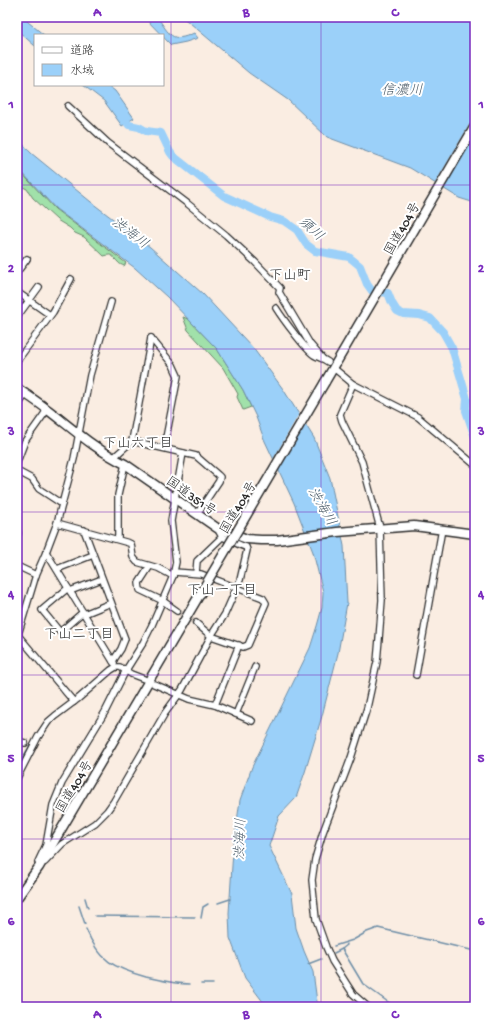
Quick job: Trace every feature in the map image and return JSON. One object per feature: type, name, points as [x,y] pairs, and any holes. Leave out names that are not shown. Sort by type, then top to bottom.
[{"type":"highway","name":"国道404号","points":[[18,897],[39,867],[475,126]]},
{"type":"highway","name":"国道351号","points":[[17,388],[48,410],[78,435],[125,464],[217,528],[247,539],[277,540],[377,528],[414,526],[475,534]]},
{"type":"street","points":[[68,106],[108,143],[188,204],[226,235],[255,262],[280,288],[279,292],[310,344],[322,358],[328,362]]},
{"type":"street","points":[[17,272],[27,259]]},
{"type":"street","points":[[17,361],[50,315],[71,279]]},
{"type":"street","points":[[17,317],[38,287]]},
{"type":"street","points":[[17,292],[50,315]]},
{"type":"street","points":[[74,702],[17,635],[36,575],[57,524],[74,459],[90,375],[111,302]]},
{"type":"street","points":[[276,308],[284,322],[308,349],[315,356],[322,358]]},
{"type":"street","points":[[113,458],[132,441],[151,338],[173,365],[178,376],[164,448]]},
{"type":"street","points":[[336,370],[353,384],[418,417],[475,465]]},
{"type":"street","points":[[353,384],[341,409],[341,418],[362,462],[377,528],[382,600],[379,639],[375,669],[360,731],[319,845],[312,880],[316,919],[332,961],[353,994],[368,1007]]},
{"type":"street","points":[[17,406],[26,394]]},
{"type":"street","points":[[17,462],[25,441],[48,410]]},
{"type":"street","points":[[132,441],[196,456],[220,477],[219,481],[197,514]]},
{"type":"street","points":[[18,897],[46,845],[53,805],[62,783],[105,712],[126,670],[143,643],[164,601],[174,574],[176,562],[171,521],[174,498],[177,492],[182,453]]},
{"type":"street","points":[[118,540],[118,495],[125,464]]},
{"type":"street","points":[[17,471],[32,479],[39,489],[62,504]]},
{"type":"street","points":[[57,524],[84,530],[131,544],[133,557],[137,562],[174,574],[196,573],[206,575],[263,598],[266,603],[248,646],[243,647],[211,636],[196,623]]},
{"type":"street","points":[[18,897],[62,844],[89,827],[107,812],[122,790],[165,713],[179,694],[211,636],[226,614],[238,588],[247,550],[246,547],[237,545],[222,537],[217,528]]},
{"type":"street","points":[[416,675],[442,529]]},
{"type":"street","points":[[17,778],[19,769],[42,730],[55,716],[74,702],[114,664],[125,639],[84,530]]},
{"type":"street","points":[[196,573],[197,560],[222,537]]},
{"type":"street","points":[[46,552],[114,664],[131,674],[144,679]]},
{"type":"street","points":[[57,569],[93,555]]},
{"type":"street","points":[[17,566],[36,575]]},
{"type":"street","points":[[150,566],[139,583],[140,590],[164,601],[177,611]]},
{"type":"street","points":[[102,579],[69,589],[42,610],[60,632],[84,613],[111,603]]},
{"type":"street","points":[[215,705],[239,645]]},
{"type":"street","points":[[236,714],[255,666]]},
{"type":"street","points":[[154,684],[179,694],[215,705],[252,721]]},
{"type":"street","points":[[17,741],[24,744]]},
{"type":"green space","points":[[17,168],[55,209],[126,263],[124,266],[111,255],[104,256],[84,237],[75,233],[57,220],[33,198],[27,189],[17,184]]},
{"type":"green space","points":[[183,317],[188,319],[217,349],[243,390],[251,407],[243,410],[237,397],[238,394],[223,368],[188,330]]},
{"type":"water","points":[[17,17],[22,17],[43,34],[34,34],[34,45],[17,30]]},
{"type":"water","points":[[144,17],[157,17],[172,36],[180,38],[194,33],[198,38],[171,45],[164,38],[164,34],[160,34]]},
{"type":"water","name":"信濃川","points":[[182,17],[475,17],[475,203],[459,198],[410,168],[327,137],[288,100],[249,73]]},
{"type":"water","points":[[84,86],[108,86],[115,91],[134,118],[122,126],[104,101]]},
{"type":"water","name":"渋海川","points":[[17,138],[31,153],[96,206],[150,247],[203,294],[253,348],[283,389],[314,438],[330,478],[344,546],[347,603],[338,653],[322,716],[305,772],[296,798],[279,816],[269,846],[292,894],[296,928],[313,972],[317,1002],[323,1007],[267,1007],[245,978],[230,938],[229,913],[233,850],[240,800],[252,767],[310,648],[322,608],[323,592],[313,552],[294,503],[264,439],[256,417],[243,390],[217,349],[167,297],[135,268],[56,209],[17,167]]},
{"type":"pier","points":[[475,115],[475,133],[442,190],[434,185]]},
{"type":"pier","points":[[300,412],[306,421],[276,471],[272,461]]},
{"type":"waterway","name":"須川","points":[[121,113],[129,125],[139,127],[146,131],[161,133],[173,156],[224,196],[270,217],[284,221],[297,230],[306,244],[315,251],[349,257],[360,266],[367,284],[372,291],[388,293],[397,311],[403,314],[419,315],[430,318],[443,332],[452,348],[467,399],[466,411],[475,437]]},
{"type":"waterway","points":[[17,767],[31,744]]},
{"type":"waterway","points":[[85,898],[88,908]]},
{"type":"waterway","points":[[218,903],[230,899]]},
{"type":"waterway","points":[[201,918],[203,907],[208,904]]},
{"type":"waterway","points":[[79,906],[85,924]]},
{"type":"waterway","points":[[95,916],[195,917]]},
{"type":"waterway","points":[[334,946],[353,940],[378,928],[475,951]]},
{"type":"waterway","points":[[86,929],[96,949],[109,962],[116,966],[146,977],[172,983],[189,984]]},
{"type":"waterway","points":[[342,949],[347,945],[346,942]]},
{"type":"waterway","points":[[334,953],[342,949],[363,984],[395,1007]]},
{"type":"waterway","points":[[308,964],[321,959]]},
{"type":"waterway","points":[[201,984],[213,984]]},
{"type":"tunnel","points":[[177,611],[196,623]]},
{"type":"district","name":"下山町","points":[[290,274]]},
{"type":"district","name":"下山六丁目","points":[[138,442]]},
{"type":"district","name":"下山一丁目","points":[[222,589]]},
{"type":"district","name":"下山二丁目","points":[[79,633]]}]
